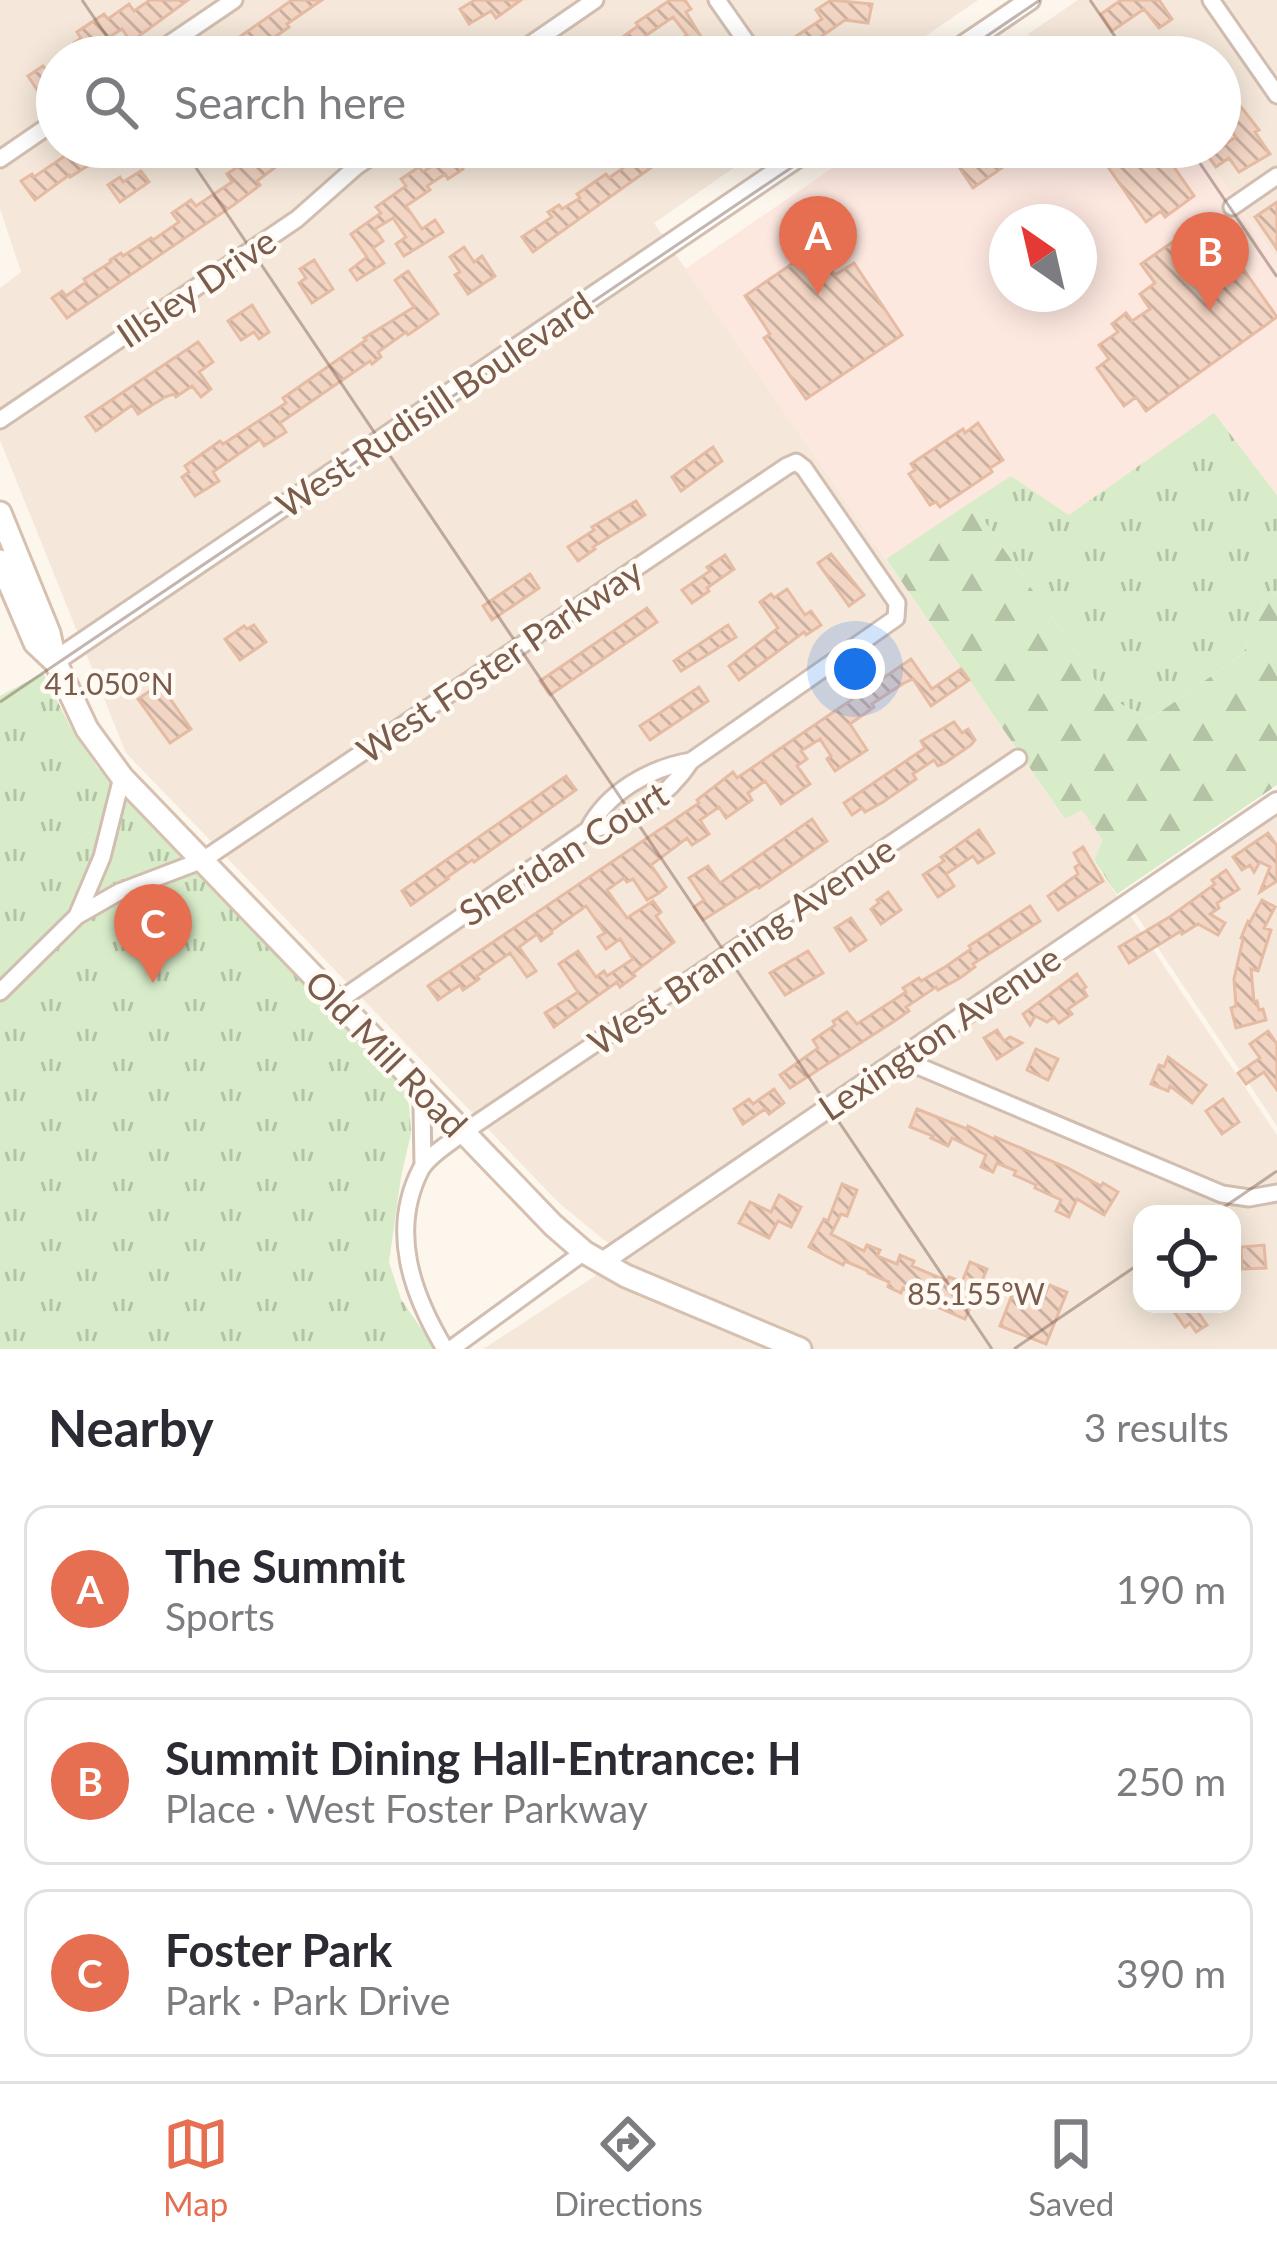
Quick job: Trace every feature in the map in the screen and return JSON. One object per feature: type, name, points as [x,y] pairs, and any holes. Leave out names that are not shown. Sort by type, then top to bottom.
[{"type":"main road","points":[[0,513],[50,633],[55,662]]},
{"type":"main road","points":[[0,561],[35,644],[55,662]]},
{"type":"main road","name":"Old Mill Road","points":[[55,662],[87,729],[122,777],[553,1225],[593,1258],[800,1349]]},
{"type":"street","points":[[181,36],[234,0]]},
{"type":"street","points":[[543,36],[595,0]]},
{"type":"street","points":[[717,0],[743,36]]},
{"type":"street","points":[[977,36],[1030,0]]},
{"type":"street","points":[[1210,0],[1235,36]]},
{"type":"street","points":[[1241,44],[1277,95]]},
{"type":"street","points":[[0,159],[36,134]]},
{"type":"street","name":"Illsley Drive","points":[[0,420],[297,218],[355,168]]},
{"type":"street","name":"West Rudisill Boulevard","points":[[55,662],[782,168]]},
{"type":"street","points":[[1232,207],[1277,176]]},
{"type":"street","name":"West Foster Parkway","points":[[77,916],[119,892],[203,860],[796,462],[897,603],[898,614]]},
{"type":"street","name":"Sheridan Court","points":[[338,1003],[588,830],[623,821],[667,790],[691,760],[890,625],[898,614]]},
{"type":"street","name":"West Branning Avenue","points":[[423,1165],[464,1132],[1018,758]]},
{"type":"street","points":[[588,830],[607,802],[654,770],[691,760]]},
{"type":"street","points":[[0,992],[77,916],[102,856],[122,777]]},
{"type":"street","name":"Lexington Avenue","points":[[448,1349],[899,1058],[1277,802]]},
{"type":"street","points":[[899,1058],[1222,1195],[1249,1198],[1277,1193]]},
{"type":"street","points":[[424,1091],[423,1165],[408,1210],[405,1256],[423,1313],[448,1349]]},
{"type":"shaded area","points":[[0,0],[978,0],[926,36],[36,36],[36,168],[734,168],[654,223],[1065,819],[1082,809],[1103,840],[1094,861],[1277,1135],[1277,1349],[483,1349],[629,1254],[559,1203],[126,753],[0,440],[0,288],[21,272],[0,209]]},
{"type":"shaded area","points":[[1078,0],[1277,0],[1277,259],[1213,168],[1241,168],[1241,36],[1028,34]]},
{"type":"shaded area","points":[[832,168],[1213,168],[1277,259],[1277,495],[1214,414],[1069,515],[1011,476],[886,559],[685,269]]},
{"type":"shaded area","points":[[1277,815],[1277,1126],[1132,909]]},
{"type":"green space","points":[[1214,413],[1277,495],[1277,593],[1264,602],[1243,654],[1150,719],[1107,697],[971,502],[1011,476],[1069,515]]},
{"type":"green space","points":[[971,502],[1107,697],[1150,719],[1243,654],[1264,602],[1277,593],[1277,785],[1117,894],[1094,860],[1103,840],[1082,810],[1065,819],[886,559]]},
{"type":"green space","points":[[43,673],[98,768],[402,1084],[411,1133],[389,1262],[401,1299],[435,1349],[0,1349],[0,696]]},
{"type":"building","points":[[150,0],[188,0],[139,36],[127,36],[122,29],[111,36],[80,36],[77,32],[129,4],[134,11]]},
{"type":"building","points":[[292,0],[322,0],[276,36],[241,36]]},
{"type":"building","points":[[475,0],[521,0],[496,18],[491,11],[469,24],[460,9]]},
{"type":"building","points":[[670,0],[685,0],[691,9],[686,12],[701,36],[686,36],[673,17],[645,36],[624,36]]},
{"type":"building","points":[[831,0],[872,4],[868,23],[845,20],[822,36],[796,36],[822,19],[816,10]]},
{"type":"building","points":[[1121,0],[1159,0],[1172,19],[1159,28],[1144,9],[1112,31],[1101,14]]},
{"type":"building","points":[[1241,107],[1270,154],[1239,172],[1236,168],[1241,168]]},
{"type":"building","points":[[47,168],[84,168],[35,200],[21,181]]},
{"type":"building","points":[[236,168],[274,168],[235,204],[67,318],[52,298],[62,291],[66,296],[110,260],[179,222],[172,213],[191,200],[196,206],[232,182],[227,174]]},
{"type":"building","points":[[418,168],[423,172],[463,169],[448,179],[445,174],[406,206],[422,229],[435,220],[443,232],[404,256],[396,244],[406,237],[393,218],[375,229],[383,241],[373,248],[384,263],[357,280],[350,270],[367,257],[351,234],[381,213],[376,207],[406,186],[401,179]]},
{"type":"building","points":[[623,168],[651,168],[533,252],[522,237],[552,217],[548,212],[580,198],[577,194],[606,174],[609,178]]},
{"type":"building","points":[[960,168],[1002,168],[973,188]]},
{"type":"building","points":[[1109,168],[1175,168],[1194,196],[1165,217],[1161,211],[1146,222]]},
{"type":"building","points":[[141,171],[149,182],[120,202],[108,185]]},
{"type":"building","points":[[1277,202],[1277,249],[1255,217]]},
{"type":"building","points":[[1211,215],[1221,229],[1217,232],[1277,317],[1146,411],[1136,397],[1124,406],[1097,368],[1109,359],[1099,345],[1118,332],[1112,324],[1126,313],[1132,321],[1150,309],[1140,294],[1155,283],[1141,264]]},
{"type":"building","points":[[464,247],[474,262],[482,256],[495,276],[468,294],[450,257]]},
{"type":"building","points":[[802,257],[805,263],[814,257],[825,273],[831,269],[835,275],[854,263],[902,335],[806,399],[764,338],[770,334],[745,296]]},
{"type":"building","points":[[314,260],[333,289],[312,303],[299,283],[306,278],[300,269]]},
{"type":"building","points":[[408,271],[438,314],[378,352],[381,357],[372,364],[370,361],[280,423],[286,432],[264,446],[260,439],[213,472],[219,481],[195,496],[182,477],[189,472],[185,466],[286,403],[283,398],[414,307],[395,280]]},
{"type":"building","points":[[252,305],[269,332],[259,339],[254,332],[241,340],[228,321]]},
{"type":"building","points":[[198,342],[213,362],[199,372],[211,389],[201,397],[192,386],[138,414],[132,405],[96,431],[86,417]]},
{"type":"building","points":[[978,423],[1003,460],[940,507],[936,502],[930,505],[909,474],[915,470],[911,464]]},
{"type":"building","points":[[713,447],[722,461],[681,491],[672,477]]},
{"type":"building","points":[[636,501],[645,515],[578,561],[568,547]]},
{"type":"building","points":[[831,554],[864,595],[849,606],[818,563]]},
{"type":"building","points":[[725,555],[734,569],[692,603],[682,590]]},
{"type":"building","points":[[530,574],[539,588],[492,620],[483,606]]},
{"type":"building","points":[[787,589],[805,615],[811,611],[821,625],[804,632],[739,680],[729,666],[778,628],[760,602]]},
{"type":"building","points":[[647,608],[657,622],[550,695],[540,681]]},
{"type":"building","points":[[254,625],[266,642],[240,660],[225,639]]},
{"type":"building","points":[[728,625],[736,637],[681,671],[674,661]]},
{"type":"building","points":[[911,659],[932,689],[961,669],[969,680],[931,706],[913,679],[904,683],[850,724],[867,750],[835,771],[820,739],[801,751],[807,759],[797,766],[810,784],[781,804],[765,781],[748,793],[752,800],[726,818],[719,807],[700,820],[709,834],[692,845],[687,838],[651,865],[666,887],[659,893],[647,900],[633,879],[627,882],[624,878],[607,890],[627,918],[653,901],[661,912],[656,916],[674,942],[620,987],[617,982],[554,1027],[545,1013],[578,992],[559,964],[578,951],[596,977],[604,971],[607,976],[633,959],[620,939],[606,949],[598,937],[605,933],[586,906],[541,941],[537,934],[519,947],[536,971],[527,977],[510,953],[463,990],[460,985],[438,1000],[428,986],[699,803],[733,772],[737,778]]},
{"type":"building","points":[[160,684],[191,729],[170,743],[138,699]]},
{"type":"building","points":[[699,687],[708,701],[650,740],[640,726]]},
{"type":"building","points":[[954,722],[962,733],[968,729],[975,740],[971,745],[938,766],[934,760],[883,802],[852,815],[844,803],[925,748],[921,741]]},
{"type":"building","points":[[566,776],[576,790],[411,905],[402,891]]},
{"type":"building","points":[[812,819],[827,841],[703,920],[694,907],[704,900],[689,878],[708,866],[720,883]]},
{"type":"building","points":[[979,830],[994,853],[978,863],[973,856],[946,874],[954,886],[938,897],[923,875]]},
{"type":"building","points":[[1268,833],[1277,846],[1277,881],[1260,892],[1270,867],[1260,862],[1254,872],[1250,865],[1242,870],[1233,857]]},
{"type":"building","points":[[1083,847],[1103,881],[1058,910],[1048,896],[1078,874],[1075,867],[1080,864],[1074,853]]},
{"type":"building","points":[[1226,870],[1239,889],[1217,903],[1219,908],[1210,914],[1225,923],[1218,935],[1198,924],[1129,963],[1119,947],[1171,916],[1215,884],[1212,880]]},
{"type":"building","points":[[888,892],[901,910],[881,924],[871,909]]},
{"type":"building","points":[[1262,900],[1275,907],[1264,928],[1271,930],[1258,971],[1251,969],[1254,1002],[1263,1009],[1266,1020],[1236,1028],[1231,1008],[1236,1006],[1234,979],[1241,938]]},
{"type":"building","points":[[1030,906],[1040,921],[973,964],[960,978],[936,987],[906,1007],[909,1011],[790,1088],[780,1075],[818,1048],[813,1040],[835,1025],[833,1021],[847,1012],[857,1024],[906,992],[903,988],[945,967]]},
{"type":"building","points":[[851,918],[866,940],[850,951],[835,928]]},
{"type":"building","points":[[808,951],[823,973],[785,995],[770,973]]},
{"type":"building","points":[[1077,974],[1087,996],[1068,1009],[1072,1014],[1059,1023],[1054,1017],[1047,1022],[1035,1016],[1030,1025],[1023,1014]]},
{"type":"building","points":[[997,1030],[1004,1041],[1010,1037],[1022,1043],[997,1059],[984,1038]]},
{"type":"building","points":[[1268,1031],[1277,1044],[1277,1090],[1264,1072],[1246,1084],[1238,1073],[1260,1058],[1250,1044]]},
{"type":"building","points":[[1036,1049],[1058,1059],[1048,1080],[1027,1070]]},
{"type":"building","points":[[1168,1057],[1206,1085],[1192,1103],[1170,1086],[1168,1091],[1151,1084]]},
{"type":"building","points":[[774,1089],[784,1103],[743,1124],[734,1109],[749,1099],[753,1104]]},
{"type":"building","points":[[1223,1099],[1239,1122],[1222,1134],[1206,1111]]},
{"type":"building","points":[[917,1109],[995,1137],[1118,1192],[1104,1215],[1077,1199],[1069,1217],[1056,1211],[1061,1200],[1014,1175],[1016,1171],[997,1163],[993,1172],[981,1167],[986,1155],[952,1138],[948,1146],[910,1127]]},
{"type":"building","points":[[842,1184],[857,1190],[847,1216],[841,1214],[831,1234],[864,1251],[867,1245],[880,1250],[877,1256],[897,1264],[900,1255],[914,1261],[912,1266],[947,1281],[949,1277],[962,1282],[970,1262],[987,1269],[965,1319],[809,1247],[824,1219],[828,1221]]},
{"type":"building","points":[[779,1195],[801,1207],[791,1227],[778,1221],[769,1238],[739,1223],[750,1202],[771,1212]]},
{"type":"building","points":[[1264,1245],[1266,1268],[1242,1269],[1241,1247]]},
{"type":"building","points":[[1049,1285],[1067,1292],[1046,1344],[1000,1326],[1012,1295],[1040,1306]]},
{"type":"building","points":[[1175,1313],[1198,1313],[1207,1325],[1196,1332],[1190,1323],[1185,1327]]},
{"type":"place","name":"The Summit","points":[[818,295]]},
{"type":"place","name":"Summit Dining Hall-Entrance: H","points":[[1210,311]]},
{"type":"place","name":"Foster Park","points":[[153,983]]}]
